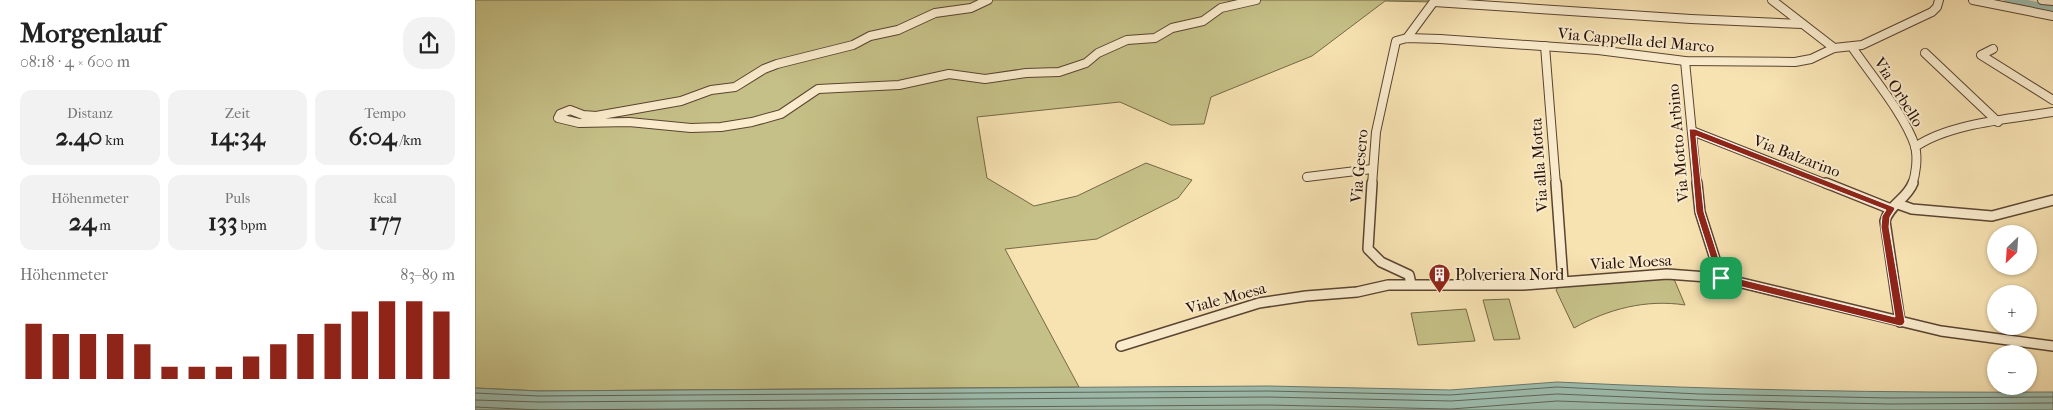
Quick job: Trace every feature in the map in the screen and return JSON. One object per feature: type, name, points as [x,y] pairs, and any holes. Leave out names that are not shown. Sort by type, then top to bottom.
[{"type":"street","points":[[988,0],[971,8],[935,13],[898,30],[870,36],[853,45],[771,67],[735,87],[711,90],[681,101],[596,116],[583,115],[570,110],[560,114],[558,118],[591,123],[619,122],[694,128],[720,127],[781,114],[792,108],[810,93],[819,89],[899,85],[949,74],[985,79],[1059,72],[1086,63],[1098,54],[1122,42],[1155,38],[1172,28],[1203,21],[1221,8],[1256,0]]},
{"type":"street","points":[[1772,0],[1833,48]]},
{"type":"street","points":[[1856,46],[1932,12],[1937,7],[1939,0]]},
{"type":"street","points":[[1973,0],[2053,16]]},
{"type":"street","points":[[2042,0],[2053,1]]},
{"type":"street","points":[[1407,38],[1435,1],[1691,19],[1802,24]]},
{"type":"street","name":"Via Cappella del Marco","points":[[1407,38],[1545,46],[1685,61],[1795,62],[1811,58],[1833,48],[1856,46]]},
{"type":"street","name":"Via Gesero","points":[[1407,38],[1396,41],[1394,45],[1376,132],[1368,249],[1372,256],[1380,262],[1409,275],[1411,284]]},
{"type":"street","name":"Via alla Motta","points":[[1545,46],[1563,281]]},
{"type":"street","name":"Via Orbello","points":[[1856,46],[1915,147],[1916,175],[1910,191],[1886,216],[1885,227],[1900,322]]},
{"type":"street","points":[[1993,49],[1981,56],[2053,100]]},
{"type":"street","points":[[1925,53],[1998,122]]},
{"type":"street","name":"Via Motto Arbino","points":[[1685,61],[1700,212],[1721,278]]},
{"type":"street","points":[[1915,147],[1941,133],[2053,112]]},
{"type":"street","name":"Via Balzarino","points":[[1692,131],[1894,207],[1992,216],[2053,200]]},
{"type":"street","points":[[1307,176],[1372,169]]},
{"type":"street","name":"Viale Moesa","points":[[1121,346],[1259,303],[1411,284],[1523,285],[1660,274],[1721,278],[1941,332],[2053,346]]},
{"type":"shaded area","points":[[475,0],[1435,0],[1434,2],[1385,1],[1312,56],[1211,97],[1204,124],[1171,125],[1120,102],[977,117],[987,178],[1034,206],[1077,196],[1146,163],[1192,180],[1178,198],[1097,239],[1005,249],[1079,387],[539,391],[475,388]]},
{"type":"shaded area","points":[[1645,279],[1674,279],[1685,305],[1656,303],[1628,307],[1587,321],[1574,328],[1556,290],[1558,287]]},
{"type":"shaded area","points":[[1509,299],[1520,339],[1494,340],[1483,300]]},
{"type":"shaded area","points":[[1466,309],[1475,341],[1418,345],[1411,313]]},
{"type":"water","points":[[1557,382],[1805,390],[1987,392],[1987,395],[2037,395],[2037,392],[2053,392],[2053,410],[475,410],[475,388],[539,391],[1268,386],[1450,390]]},
{"type":"waterway","points":[[2008,0],[2053,8]]},
{"type":"place","name":"Polveriera Nord","points":[[1439,293]]},
{"type":"route","points":[[1692,131],[1891,209],[1886,216],[1885,227],[1900,322],[1750,284],[1721,278],[1700,212],[1692,131]]}]
